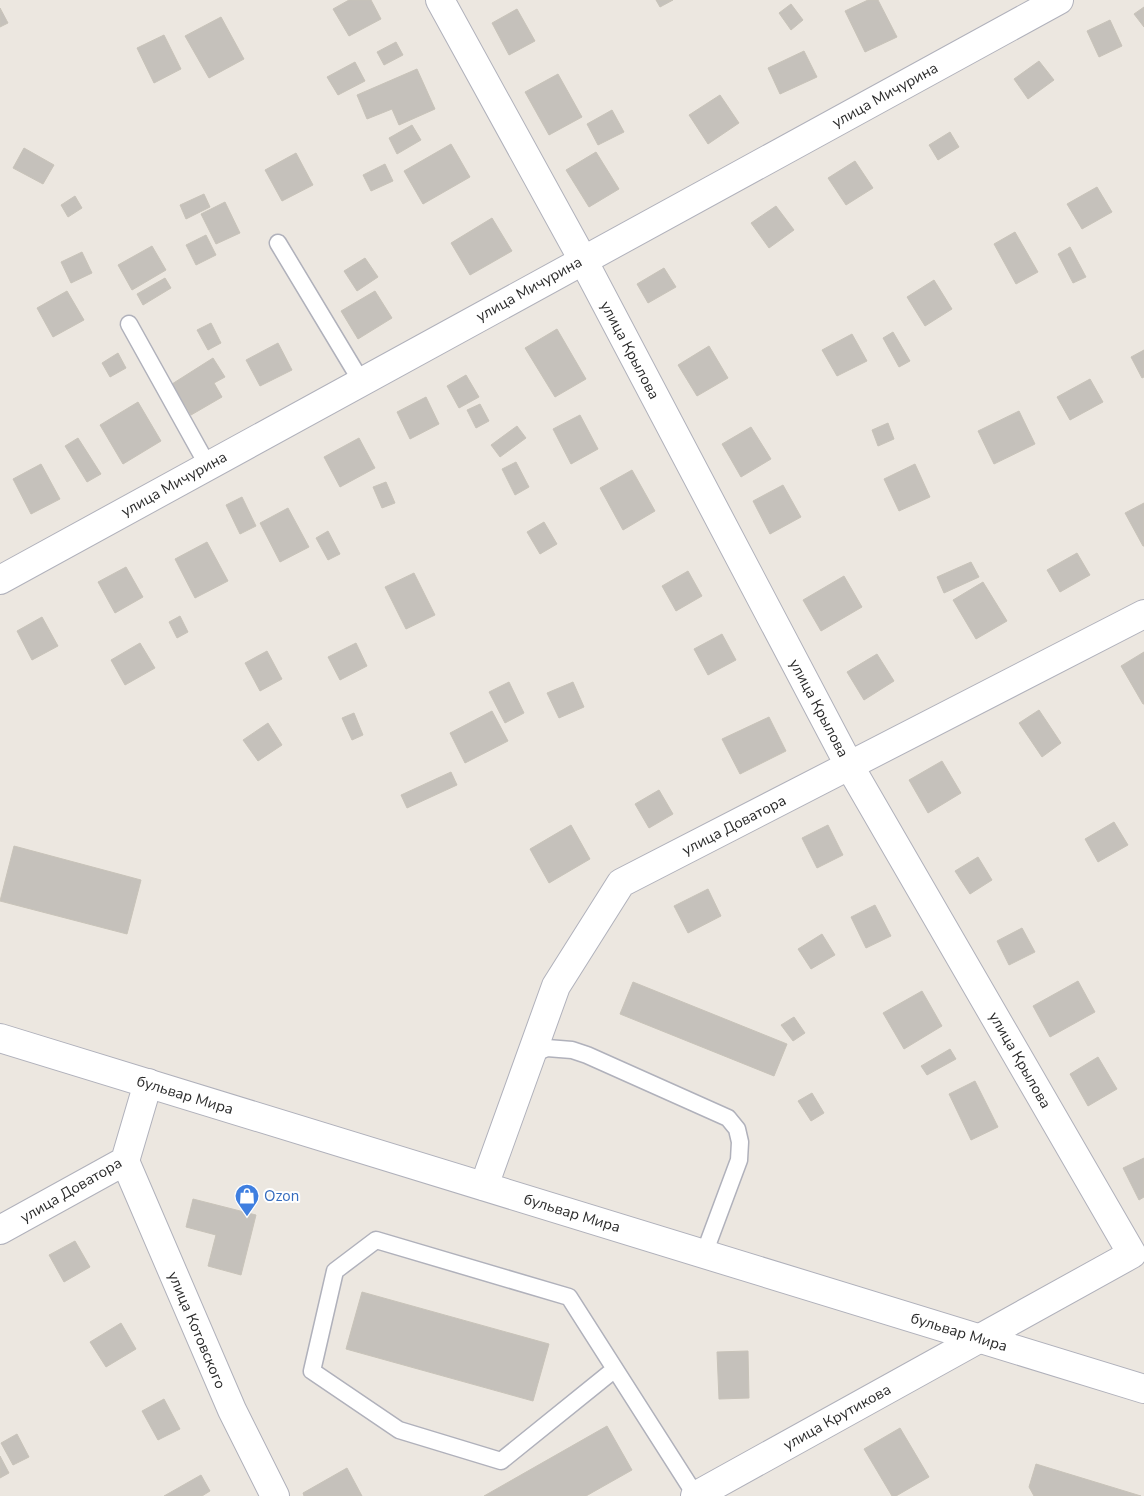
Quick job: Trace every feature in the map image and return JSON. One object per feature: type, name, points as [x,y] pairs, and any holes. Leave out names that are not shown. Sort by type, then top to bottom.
[{"type":"street","name":"улица Крылова","points":[[440,0],[583,260],[849,765],[1138,1251],[979,1338]]},
{"type":"street","name":"улица Мичурина","points":[[0,580],[1059,0]]},
{"type":"street","name":"улица Доватора","points":[[484,1186],[556,986],[621,883],[1144,614]]},
{"type":"street","name":"бульвар Мира","points":[[0,1038],[1144,1389]]},
{"type":"street","name":"улица Доватора","points":[[0,1230],[125,1161],[148,1083]]},
{"type":"street","name":"улица Котовского","points":[[125,1161],[232,1410],[275,1496]]},
{"type":"street","name":"улица Крутикова","points":[[696,1496],[979,1338]]},
{"type":"lane","points":[[278,243],[361,381]]},
{"type":"lane","points":[[129,324],[208,466]]},
{"type":"lane","points":[[532,1054],[547,1048],[572,1050],[728,1118],[737,1129],[740,1142],[739,1160],[704,1254]]},
{"type":"lane","points":[[615,1369],[501,1461],[399,1430],[312,1372],[335,1271],[376,1240],[569,1298],[615,1369],[696,1496]]},
{"type":"building","points":[[349,0],[371,0],[381,19],[349,36],[333,9]]},
{"type":"building","points":[[656,0],[673,0],[660,7]]},
{"type":"building","points":[[868,0],[878,0],[897,37],[865,52],[845,11]]},
{"type":"building","points":[[791,4],[803,20],[791,30],[779,13]]},
{"type":"building","points":[[1144,7],[1144,27],[1134,14]]},
{"type":"building","points":[[0,8],[8,23],[0,27]]},
{"type":"building","points":[[517,9],[535,41],[509,55],[492,23]]},
{"type":"building","points":[[221,17],[244,59],[209,78],[185,36]]},
{"type":"building","points":[[1110,20],[1122,46],[1099,57],[1087,31]]},
{"type":"building","points":[[164,35],[181,69],[154,83],[137,48]]},
{"type":"building","points":[[396,42],[403,55],[384,65],[377,52]]},
{"type":"building","points":[[804,51],[817,77],[780,94],[768,68]]},
{"type":"building","points":[[1039,61],[1054,80],[1028,99],[1014,79]]},
{"type":"building","points":[[355,62],[365,81],[338,95],[327,77]]},
{"type":"building","points":[[417,69],[435,109],[399,125],[392,109],[367,119],[357,95]]},
{"type":"building","points":[[558,74],[582,117],[549,135],[525,92]]},
{"type":"building","points":[[720,95],[739,123],[708,144],[689,115]]},
{"type":"building","points":[[612,110],[624,132],[598,145],[587,124]]},
{"type":"building","points":[[412,125],[421,140],[397,154],[389,138]]},
{"type":"building","points":[[950,132],[959,147],[938,160],[929,145]]},
{"type":"building","points":[[451,144],[470,177],[423,204],[404,171]]},
{"type":"building","points":[[24,148],[54,165],[43,184],[13,168]]},
{"type":"building","points":[[596,152],[619,189],[589,207],[566,170]]},
{"type":"building","points":[[296,153],[313,185],[282,201],[265,170]]},
{"type":"building","points":[[855,161],[873,188],[846,205],[828,178]]},
{"type":"building","points":[[385,164],[393,181],[371,191],[363,175]]},
{"type":"building","points":[[1097,187],[1112,212],[1082,229],[1067,204]]},
{"type":"building","points":[[204,194],[210,207],[186,219],[180,205]]},
{"type":"building","points":[[75,196],[82,208],[68,217],[61,205]]},
{"type":"building","points":[[225,202],[240,233],[216,244],[201,214]]},
{"type":"building","points":[[776,206],[794,230],[769,248],[751,223]]},
{"type":"building","points":[[492,218],[512,251],[470,275],[451,243]]},
{"type":"building","points":[[1015,232],[1038,272],[1016,284],[994,244]]},
{"type":"building","points":[[206,235],[216,255],[196,265],[186,245]]},
{"type":"building","points":[[152,246],[166,270],[132,290],[118,265]]},
{"type":"building","points":[[1070,247],[1086,277],[1073,283],[1058,254]]},
{"type":"building","points":[[82,252],[92,273],[71,283],[61,262]]},
{"type":"building","points":[[365,258],[378,277],[357,291],[344,271]]},
{"type":"building","points":[[664,268],[676,287],[648,303],[637,284]]},
{"type":"building","points":[[165,278],[171,288],[143,305],[137,294]]},
{"type":"building","points":[[934,280],[952,309],[925,326],[907,297]]},
{"type":"building","points":[[67,291],[84,320],[53,337],[37,308]]},
{"type":"building","points":[[375,291],[392,318],[358,339],[341,311]]},
{"type":"building","points":[[211,323],[221,343],[208,350],[197,330]]},
{"type":"building","points":[[557,329],[586,379],[555,397],[525,348]]},
{"type":"building","points":[[893,332],[910,361],[899,367],[883,338]]},
{"type":"building","points":[[852,334],[867,361],[837,376],[822,350]]},
{"type":"building","points":[[278,343],[292,370],[260,386],[246,360]]},
{"type":"building","points":[[709,346],[728,378],[697,396],[678,365]]},
{"type":"building","points":[[1144,350],[1144,377],[1142,378],[1131,357]]},
{"type":"building","points":[[118,353],[126,368],[110,377],[102,363]]},
{"type":"building","points":[[213,358],[225,377],[214,383],[222,397],[191,415],[172,384]]},
{"type":"building","points":[[466,375],[479,397],[459,408],[447,386]]},
{"type":"building","points":[[1090,379],[1103,402],[1070,420],[1057,397]]},
{"type":"building","points":[[426,397],[439,424],[410,439],[397,412]]},
{"type":"building","points":[[138,402],[161,441],[123,464],[100,425]]},
{"type":"building","points":[[480,404],[489,421],[476,428],[467,410]]},
{"type":"building","points":[[1019,411],[1035,444],[994,464],[978,431]]},
{"type":"building","points":[[580,415],[598,449],[571,464],[553,429]]},
{"type":"building","points":[[888,423],[894,439],[878,446],[872,430]]},
{"type":"building","points":[[517,426],[526,438],[500,457],[491,445]]},
{"type":"building","points":[[751,427],[771,459],[741,477],[722,444]]},
{"type":"building","points":[[78,438],[101,474],[87,482],[65,446]]},
{"type":"building","points":[[359,438],[375,468],[340,487],[324,457]]},
{"type":"building","points":[[516,462],[529,487],[515,495],[502,469]]},
{"type":"building","points":[[41,464],[60,499],[31,514],[13,479]]},
{"type":"building","points":[[915,464],[930,497],[899,511],[884,479]]},
{"type":"building","points":[[632,470],[655,511],[623,530],[600,488]]},
{"type":"building","points":[[386,482],[395,503],[382,508],[373,487]]},
{"type":"building","points":[[783,485],[801,517],[770,534],[753,501]]},
{"type":"building","points":[[242,497],[256,526],[240,534],[226,505]]},
{"type":"building","points":[[1144,503],[1144,546],[1143,546],[1125,513]]},
{"type":"building","points":[[288,508],[309,547],[280,562],[260,523]]},
{"type":"building","points":[[544,522],[557,544],[540,554],[527,532]]},
{"type":"building","points":[[328,531],[340,554],[328,560],[316,538]]},
{"type":"building","points":[[207,542],[228,581],[195,598],[175,559]]},
{"type":"building","points":[[1077,553],[1090,575],[1060,592],[1047,570]]},
{"type":"building","points":[[971,562],[979,577],[944,593],[937,577]]},
{"type":"building","points":[[126,567],[143,597],[115,613],[98,582]]},
{"type":"building","points":[[688,571],[702,596],[676,611],[662,586]]},
{"type":"building","points":[[414,573],[435,615],[406,629],[385,587]]},
{"type":"building","points":[[844,576],[862,607],[821,631],[803,600]]},
{"type":"building","points":[[983,582],[1007,621],[976,639],[953,600]]},
{"type":"building","points":[[180,616],[188,632],[177,638],[169,622]]},
{"type":"building","points":[[42,617],[58,646],[32,660],[17,631]]},
{"type":"building","points":[[722,634],[736,660],[708,675],[694,649]]},
{"type":"building","points":[[140,643],[155,668],[125,685],[111,660]]},
{"type":"building","points":[[356,643],[367,666],[340,680],[328,657]]},
{"type":"building","points":[[267,651],[282,679],[260,691],[245,663]]},
{"type":"building","points":[[1144,652],[1144,704],[1143,704],[1121,666]]},
{"type":"building","points":[[877,654],[894,681],[864,700],[847,672]]},
{"type":"building","points":[[509,682],[524,713],[505,723],[489,692]]},
{"type":"building","points":[[573,682],[584,707],[559,718],[547,693]]},
{"type":"building","points":[[1039,710],[1061,743],[1042,757],[1019,723]]},
{"type":"building","points":[[492,711],[508,741],[465,763],[450,733]]},
{"type":"building","points":[[354,713],[363,735],[352,740],[342,718]]},
{"type":"building","points":[[769,717],[786,751],[740,774],[722,739]]},
{"type":"building","points":[[268,723],[282,745],[258,761],[243,740]]},
{"type":"building","points":[[942,761],[961,793],[928,813],[909,780]]},
{"type":"building","points":[[451,772],[457,785],[407,808],[401,795]]},
{"type":"building","points":[[659,790],[673,814],[649,828],[635,804]]},
{"type":"building","points":[[1114,822],[1128,845],[1098,862],[1085,839]]},
{"type":"building","points":[[571,825],[590,859],[549,883],[530,849]]},
{"type":"building","points":[[828,825],[843,855],[817,868],[802,838]]},
{"type":"building","points":[[14,846],[141,880],[127,934],[0,901]]},
{"type":"building","points":[[978,857],[992,880],[970,894],[955,871]]},
{"type":"building","points":[[708,889],[721,916],[688,933],[674,906]]},
{"type":"building","points":[[875,905],[891,936],[866,948],[851,917]]},
{"type":"building","points":[[1022,928],[1035,952],[1009,965],[997,941]]},
{"type":"building","points":[[822,934],[835,955],[811,969],[798,949]]},
{"type":"building","points":[[1078,981],[1095,1012],[1050,1037],[1033,1006]]},
{"type":"building","points":[[633,982],[787,1044],[774,1076],[620,1014]]},
{"type":"building","points":[[922,991],[942,1026],[904,1049],[883,1013]]},
{"type":"building","points":[[794,1017],[805,1033],[793,1041],[781,1025]]},
{"type":"building","points":[[950,1049],[956,1059],[927,1075],[921,1066]]},
{"type":"building","points":[[1098,1057],[1117,1089],[1088,1106],[1070,1074]]},
{"type":"building","points":[[975,1081],[998,1127],[971,1140],[949,1094]]},
{"type":"building","points":[[812,1093],[824,1113],[811,1121],[798,1101]]},
{"type":"building","points":[[1144,1158],[1144,1197],[1139,1200],[1123,1168]]},
{"type":"building","points":[[193,1199],[256,1215],[241,1275],[208,1266],[216,1235],[186,1227]]},
{"type":"building","points":[[75,1241],[90,1267],[64,1282],[49,1255]]},
{"type":"building","points":[[362,1292],[549,1344],[533,1401],[346,1349]]},
{"type":"building","points":[[121,1323],[136,1349],[106,1367],[90,1342]]},
{"type":"building","points":[[748,1351],[749,1398],[719,1399],[717,1352]]},
{"type":"building","points":[[164,1399],[180,1429],[158,1440],[142,1411]]},
{"type":"building","points":[[607,1426],[632,1470],[586,1496],[484,1496]]},
{"type":"building","points":[[900,1428],[929,1477],[896,1496],[892,1496],[864,1449]]},
{"type":"building","points":[[17,1434],[29,1457],[13,1465],[1,1443]]},
{"type":"building","points":[[0,1456],[9,1473],[0,1478]]},
{"type":"building","points":[[1036,1464],[1141,1496],[1034,1496],[1029,1487]]},
{"type":"building","points":[[347,1468],[362,1496],[304,1496],[303,1493]]},
{"type":"building","points":[[201,1475],[210,1491],[202,1496],[164,1496]]},
{"type":"place","name":"Ozon","points":[[247,1217]]}]
